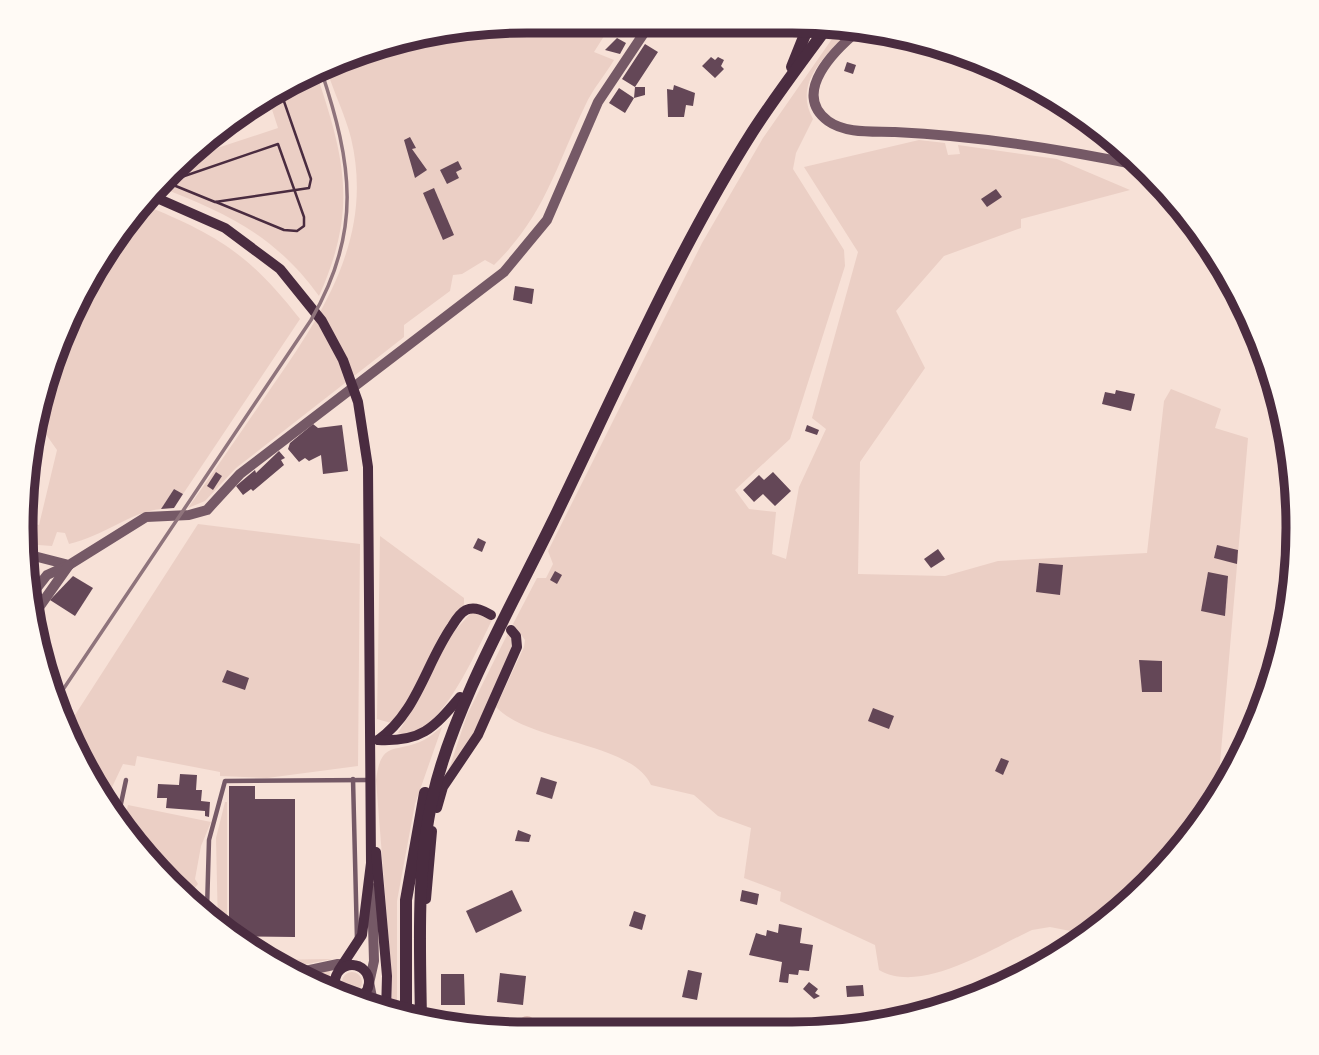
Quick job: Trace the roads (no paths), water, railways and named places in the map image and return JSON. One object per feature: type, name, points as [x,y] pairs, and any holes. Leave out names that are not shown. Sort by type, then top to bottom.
[{"type":"main road","points":[[781,91],[805,33]]},
{"type":"main road","points":[[422,1010],[419,943],[426,834],[432,798],[458,723],[505,631],[693,238],[753,131],[822,34]]},
{"type":"main road","points":[[159,199],[200,215],[246,241],[280,269],[322,321],[343,360],[363,423],[368,490],[373,740],[369,780],[371,863],[362,934],[335,983]]},
{"type":"main road","points":[[373,740],[401,720],[415,698],[439,644],[465,610],[474,608],[491,615]]},
{"type":"main road","points":[[373,740],[403,740],[420,736],[434,727],[460,697],[505,631]]},
{"type":"main road","points":[[419,943],[439,798],[478,735],[517,648],[516,636],[505,631]]},
{"type":"main road","points":[[406,1006],[405,928],[409,872],[427,786],[460,697]]},
{"type":"main road","points":[[369,796],[387,976],[386,1001]]},
{"type":"main road","points":[[345,966],[364,969],[369,984],[362,993]]},
{"type":"street","points":[[37,588],[47,575],[69,565],[140,520],[152,516],[197,514],[208,510],[240,474],[496,279],[547,220],[598,102],[645,33]]},
{"type":"street","points":[[852,37],[829,60],[815,84],[816,104],[821,115],[836,125],[857,130],[1021,143],[1124,162]]},
{"type":"street","points":[[34,556],[69,565]]},
{"type":"street","points":[[40,606],[69,565]]},
{"type":"street","points":[[371,863],[374,961],[369,984],[372,997]]},
{"type":"street","points":[[310,971],[345,966]]},
{"type":"lane","points":[[353,779],[358,945]]},
{"type":"lane","points":[[120,807],[126,780]]},
{"type":"lane","points":[[206,902],[209,840],[225,781],[369,780]]},
{"type":"railway","points":[[61,692],[311,320],[328,288],[339,257],[347,197],[340,136],[323,78]]}]
